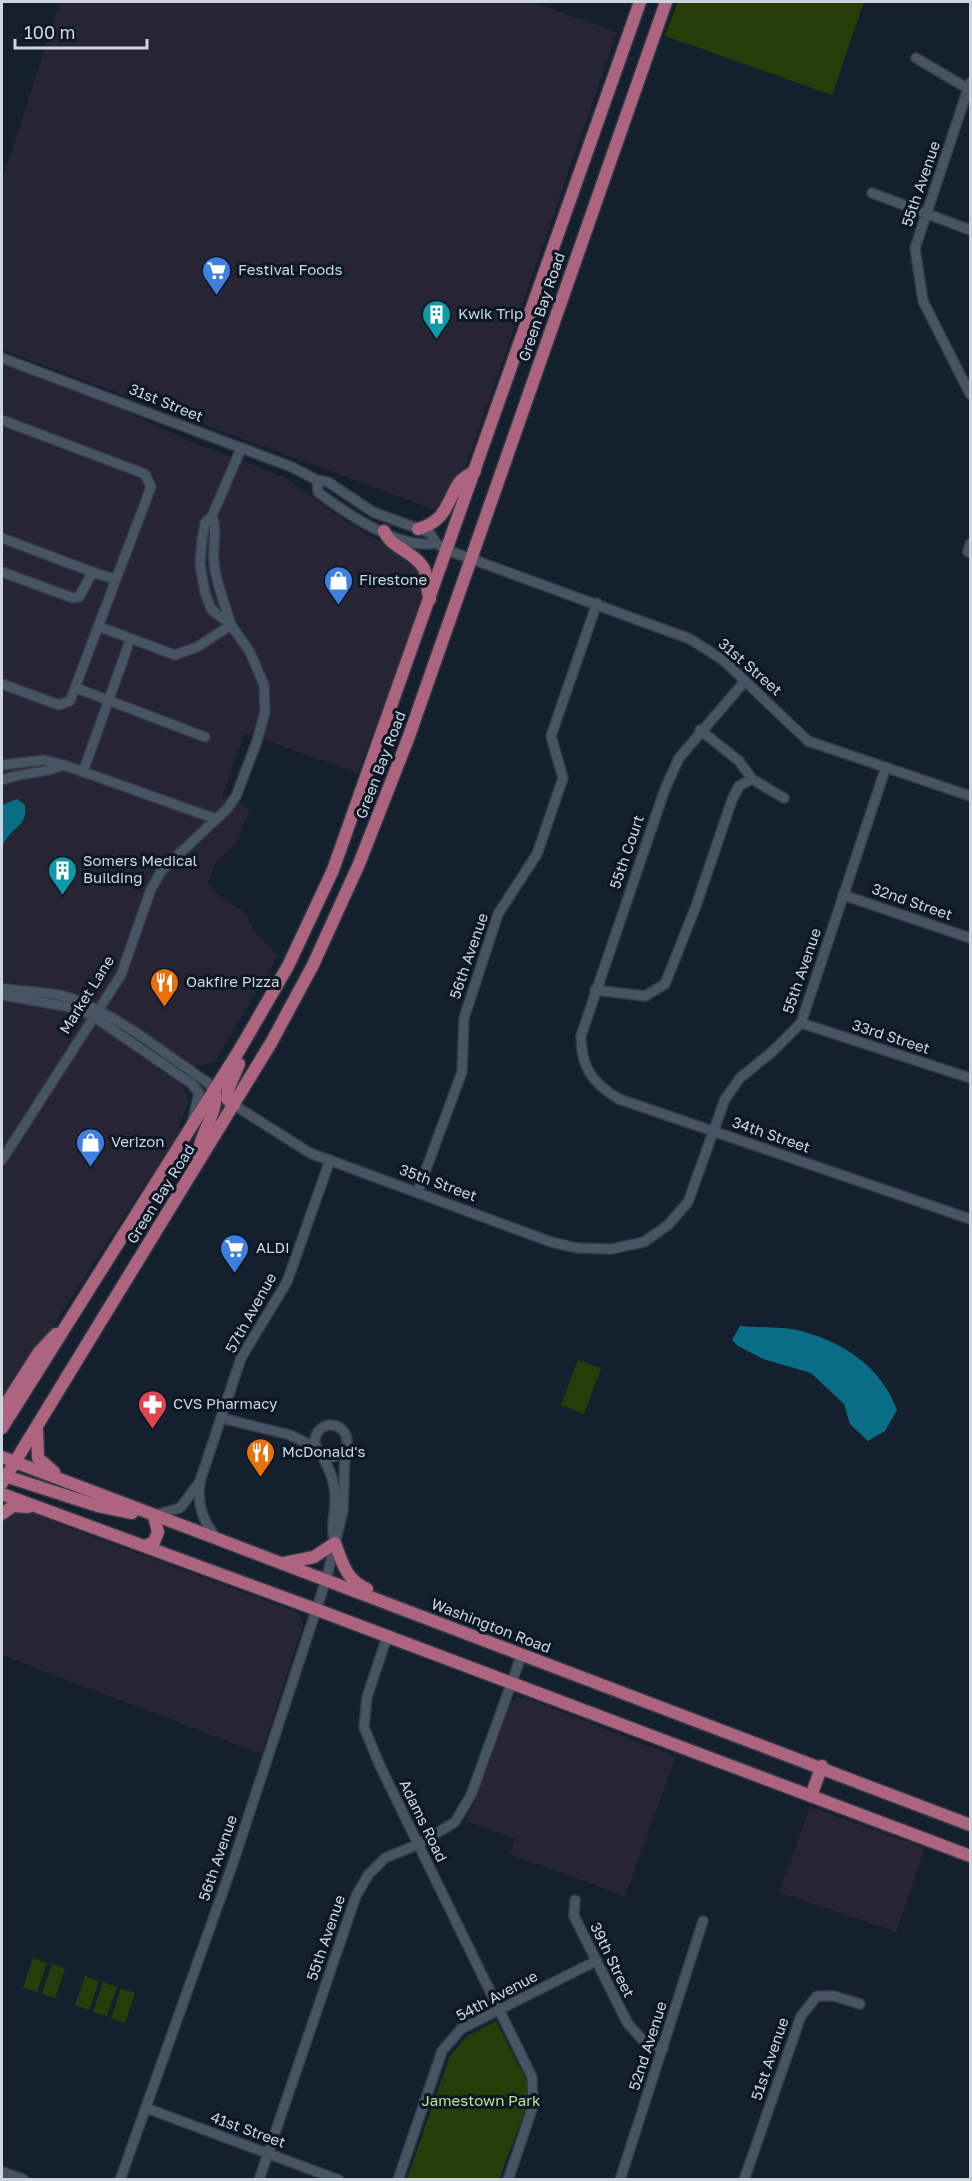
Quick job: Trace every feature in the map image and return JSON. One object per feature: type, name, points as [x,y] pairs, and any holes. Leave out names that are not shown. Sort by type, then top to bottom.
[{"type":"main road","name":"Green Bay Road","points":[[2,1428],[215,1092],[288,966],[333,870],[640,2]]},
{"type":"main road","name":"Green Bay Road","points":[[2,1475],[14,1461],[234,1105],[313,965],[359,864],[408,739],[666,2]]},
{"type":"main road","points":[[418,529],[437,520],[451,501],[460,481],[475,471]]},
{"type":"main road","points":[[384,531],[387,539],[424,568],[427,576],[426,589],[430,599]]},
{"type":"main road","points":[[234,1105],[227,1096],[238,1067],[240,1049]]},
{"type":"main road","points":[[199,1160],[200,1141],[215,1108],[215,1092]]},
{"type":"main road","points":[[2,1410],[39,1352],[67,1326]]},
{"type":"main road","points":[[38,1422],[36,1450],[42,1463],[55,1472],[121,1503]]},
{"type":"main road","name":"Washington Road","points":[[2,1457],[822,1766],[970,1825]]},
{"type":"main road","points":[[2,1475],[98,1506],[154,1516],[158,1532],[154,1542],[145,1546]]},
{"type":"main road","points":[[2,1494],[315,1609],[970,1856]]},
{"type":"main road","points":[[2,1514],[19,1506],[43,1509]]},
{"type":"main road","points":[[282,1563],[311,1558],[335,1543],[345,1570],[357,1584],[390,1598],[411,1612]]},
{"type":"main road","points":[[811,1796],[822,1766]]},
{"type":"street","points":[[916,58],[970,87]]},
{"type":"street","name":"55th Avenue","points":[[970,87],[915,248],[923,301],[970,394]]},
{"type":"street","points":[[872,193],[970,230]]},
{"type":"street","name":"31st Street","points":[[2,358],[292,467],[317,480],[328,482],[373,512],[430,533],[436,543],[447,549],[690,639],[723,660],[808,741],[970,796]]},
{"type":"street","points":[[2,420],[145,474],[151,487],[115,579],[100,627],[70,701],[59,705],[2,684]]},
{"type":"street","name":"Market Lane","points":[[2,1160],[121,975],[151,889],[162,870],[216,819],[236,796],[257,741],[265,712],[264,685],[250,652],[231,625],[211,609],[200,564],[205,523],[212,516],[241,449]]},
{"type":"street","name":"31st Street","points":[[317,480],[318,492],[338,508],[384,531],[423,546],[436,543]]},
{"type":"street","name":"Market Lane","points":[[212,516],[216,526],[213,560],[217,584],[231,625]]},
{"type":"street","points":[[2,538],[115,579]]},
{"type":"street","points":[[2,572],[73,598],[79,597],[91,575],[95,573]]},
{"type":"street","name":"56th Avenue","points":[[418,1191],[462,1072],[464,1018],[498,914],[537,854],[563,778],[551,736],[597,603]]},
{"type":"street","points":[[100,627],[175,655],[197,647],[231,625]]},
{"type":"street","points":[[83,772],[128,646]]},
{"type":"street","name":"55th Court","points":[[581,1054],[581,1036],[595,990],[665,789],[679,758],[700,730],[745,681]]},
{"type":"street","points":[[76,688],[205,737]]},
{"type":"street","points":[[700,730],[739,761],[752,779],[784,798]]},
{"type":"street","points":[[2,765],[44,760],[64,765],[216,819]]},
{"type":"street","points":[[2,780],[27,772],[50,771],[64,765]]},
{"type":"street","name":"55th Avenue","points":[[644,1242],[668,1225],[688,1202],[725,1099],[740,1078],[773,1051],[801,1023],[886,767]]},
{"type":"street","points":[[595,990],[645,996],[665,984],[696,906],[732,800],[739,786],[752,779]]},
{"type":"street","name":"32nd Street","points":[[843,895],[970,938]]},
{"type":"street","points":[[2,988],[70,997],[208,1083],[215,1092]]},
{"type":"street","points":[[2,995],[56,1002],[95,1013],[192,1084],[199,1094],[191,1127]]},
{"type":"street","name":"33rd Street","points":[[801,1023],[970,1078]]},
{"type":"street","name":"34th Street","points":[[581,1054],[586,1071],[601,1089],[619,1099],[970,1219]]},
{"type":"street","name":"35th Street","points":[[234,1105],[310,1153],[551,1242],[577,1248],[611,1249],[644,1242]]},
{"type":"street","name":"57th Avenue","points":[[218,1540],[204,1521],[198,1500],[200,1481],[247,1345],[287,1282],[330,1160]]},
{"type":"street","points":[[221,1418],[290,1435],[334,1457],[345,1449],[347,1439],[338,1427],[328,1425],[320,1430],[290,1435]]},
{"type":"street","points":[[318,1451],[315,1438],[320,1430]]},
{"type":"street","name":"56th Avenue","points":[[120,2180],[233,1863],[326,1580],[344,1511],[345,1449]]},
{"type":"street","name":"56th Avenue","points":[[318,1451],[329,1468],[334,1489],[332,1533],[335,1543]]},
{"type":"street","name":"57th Avenue","points":[[154,1516],[180,1508],[200,1481]]},
{"type":"street","name":"Adams Road","points":[[387,1637],[367,1697],[364,1727],[380,1766],[532,2077],[533,2106],[508,2180]]},
{"type":"street","name":"55th Avenue","points":[[259,2180],[356,1896],[368,1875],[385,1858],[419,1844],[455,1822],[471,1795],[522,1654]]},
{"type":"street","name":"39th Street","points":[[575,1900],[574,1916],[628,2024],[643,2040],[663,2049]]},
{"type":"street","name":"52nd Avenue","points":[[621,2180],[703,1921]]},
{"type":"street","name":"54th Avenue","points":[[398,2180],[442,2051],[461,2029],[596,1961]]},
{"type":"street","name":"51st Avenue","points":[[744,2180],[801,2016],[817,1996],[834,1996],[860,2004]]},
{"type":"street","name":"41st Street","points":[[146,2108],[339,2180]]},
{"type":"street","points":[[2,2172],[23,2179]]},
{"type":"shaded area","points":[[60,2],[532,2],[617,32],[449,515],[2,350],[2,181]]},
{"type":"shaded area","points":[[2,364],[119,408],[187,440],[289,479],[329,510],[414,563],[424,575],[419,609],[358,773],[245,733],[222,797],[250,808],[236,844],[215,864],[208,884],[223,899],[244,911],[255,933],[278,956],[216,1060],[211,1064],[194,1066],[183,1086],[189,1100],[179,1127],[181,1129],[2,1405]]},
{"type":"shaded area","points":[[16,1511],[42,1514],[59,1524],[297,1612],[303,1621],[302,1628],[261,1754],[2,1655],[2,1519]]},
{"type":"shaded area","points":[[516,1697],[530,1699],[676,1757],[625,1896],[510,1854],[515,1839],[466,1821],[509,1706]]},
{"type":"shaded area","points":[[810,1807],[925,1848],[896,1932],[779,1892]]},
{"type":"green space","points":[[678,2],[864,2],[832,95],[665,36]]},
{"type":"green space","points":[[578,1360],[601,1368],[584,1414],[561,1405]]},
{"type":"green space","points":[[33,1958],[47,1963],[37,1992],[23,1988]]},
{"type":"green space","points":[[52,1964],[65,1969],[55,1998],[42,1994]]},
{"type":"green space","points":[[85,1976],[99,1981],[89,2010],[75,2005]]},
{"type":"green space","points":[[103,1982],[117,1987],[107,2016],[93,2012]]},
{"type":"green space","points":[[121,1989],[135,1993],[125,2023],[111,2018]]},
{"type":"green space","name":"Jamestown Park","points":[[496,2021],[526,2080],[527,2106],[499,2179],[407,2179],[450,2056],[467,2036]]},
{"type":"water","points":[[17,799],[25,805],[24,819],[9,835],[2,848],[2,805]]},
{"type":"water","points":[[740,1326],[797,1330],[835,1343],[849,1351],[872,1370],[882,1382],[897,1410],[885,1431],[868,1441],[850,1424],[844,1404],[811,1373],[763,1359],[738,1346],[732,1340]]},
{"type":"place","name":"Festival Foods","points":[[217,296]]},
{"type":"place","name":"Kwik Trip","points":[[437,340]]},
{"type":"place","name":"Firestone","points":[[338,606]]},
{"type":"place","name":"Somers Medical Building","points":[[62,896]]},
{"type":"place","name":"Oakfire Pizza","points":[[165,1008]]},
{"type":"place","name":"Verizon","points":[[90,1168]]},
{"type":"place","name":"ALDI","points":[[235,1274]]},
{"type":"place","name":"CVS Pharmacy","points":[[152,1430]]},
{"type":"place","name":"McDonald's","points":[[261,1478]]}]
